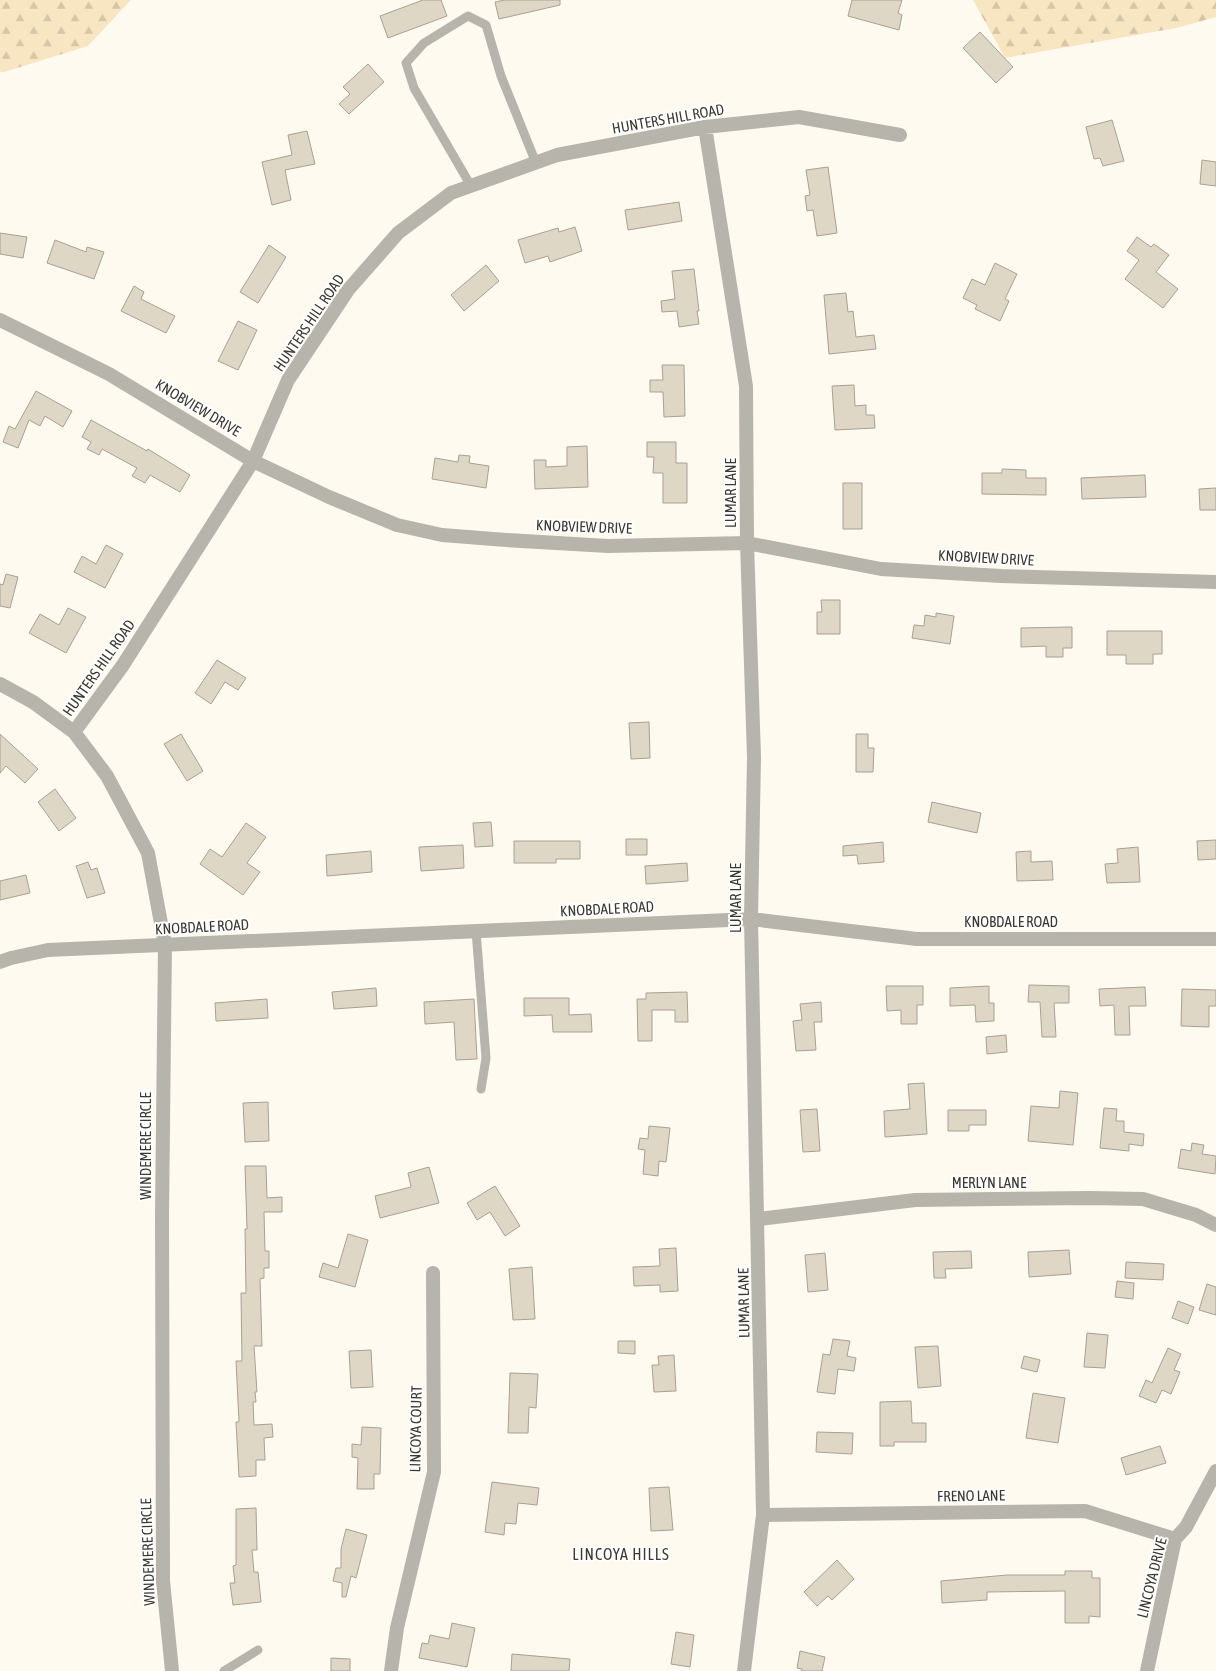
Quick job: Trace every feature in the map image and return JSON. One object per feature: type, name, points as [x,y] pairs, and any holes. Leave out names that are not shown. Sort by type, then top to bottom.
[{"type":"street","name":"HUNTERS HILL ROAD","points":[[74,732],[123,665],[253,461],[288,380],[348,290],[398,233],[452,193],[557,155],[705,127],[799,117],[900,135]]},
{"type":"street","name":"LUMAR LANE","points":[[705,127],[746,386],[747,542],[754,756],[751,918],[764,1516],[744,1671]]},
{"type":"street","name":"KNOBVIEW DRIVE","points":[[0,320],[109,374],[253,461],[328,497],[396,525],[442,535],[608,546],[747,542],[881,569],[1001,576],[1216,582]]},
{"type":"street","name":"WINDEMERE CIRCLE","points":[[0,684],[33,702],[74,732],[107,776],[148,853],[165,945],[162,1264],[163,1581],[172,1671]]},
{"type":"street","name":"KNOBDALE ROAD","points":[[0,962],[48,950],[751,918],[917,939],[1216,939]]},
{"type":"street","name":"MERLYN LANE","points":[[758,1219],[914,1200],[1090,1198],[1143,1200],[1196,1215],[1216,1225]]},
{"type":"street","name":"LINCOYA COURT","points":[[391,1671],[397,1628],[434,1472],[433,1273]]},
{"type":"street","name":"LINCOYA DRIVE","points":[[1147,1671],[1176,1539],[1186,1527],[1216,1471]]},
{"type":"street","name":"FRENO LANE","points":[[764,1516],[1085,1511],[1176,1539]]},
{"type":"lane","points":[[471,186],[414,88],[406,62],[424,43],[468,16],[486,25],[501,76],[536,163]]},
{"type":"lane","points":[[476,931],[486,1058],[481,1089]]},
{"type":"lane","points":[[224,1671],[258,1650]]},
{"type":"green space","points":[[0,0],[131,0],[88,46],[0,72]]},
{"type":"green space","points":[[973,0],[1216,0],[1216,17],[1176,28],[1005,58]]},
{"type":"building","points":[[423,0],[441,0],[447,16],[388,38],[380,16]]},
{"type":"building","points":[[505,0],[560,0],[560,5],[499,19],[495,2]]},
{"type":"building","points":[[852,0],[902,0],[898,13],[902,15],[899,30],[848,16]]},
{"type":"building","points":[[980,32],[1013,67],[996,83],[963,48]]},
{"type":"building","points":[[368,64],[384,82],[349,114],[339,104],[350,94],[343,87]]},
{"type":"building","points":[[1112,120],[1124,161],[1103,166],[1100,158],[1094,159],[1086,127]]},
{"type":"building","points":[[307,131],[315,164],[285,170],[291,200],[272,205],[262,162],[292,155],[288,135]]},
{"type":"building","points":[[1202,160],[1216,162],[1216,186],[1200,184]]},
{"type":"building","points":[[828,167],[837,233],[817,236],[813,210],[807,211],[805,196],[810,195],[806,170]]},
{"type":"building","points":[[679,202],[682,221],[628,230],[625,210]]},
{"type":"building","points":[[575,227],[582,251],[550,262],[548,256],[525,263],[518,240],[558,228],[559,232]]},
{"type":"building","points":[[0,233],[27,237],[23,258],[0,254]]},
{"type":"building","points":[[1137,237],[1151,247],[1154,244],[1169,255],[1156,272],[1178,289],[1163,308],[1125,279],[1139,260],[1127,251]]},
{"type":"building","points":[[55,240],[86,252],[87,247],[104,252],[94,279],[47,263]]},
{"type":"building","points":[[269,245],[286,257],[258,303],[240,292]]},
{"type":"building","points":[[995,263],[1017,274],[1005,299],[1009,301],[1000,321],[975,309],[977,305],[963,298],[972,279],[985,285]]},
{"type":"building","points":[[486,265],[499,281],[464,311],[451,295]]},
{"type":"building","points":[[694,269],[699,324],[679,327],[677,311],[662,312],[661,301],[675,299],[672,271]]},
{"type":"building","points":[[134,286],[144,292],[141,299],[175,316],[166,333],[121,311]]},
{"type":"building","points":[[846,293],[848,312],[853,311],[856,337],[874,335],[876,349],[829,354],[824,295]]},
{"type":"building","points":[[238,321],[257,330],[238,370],[218,361]]},
{"type":"building","points":[[662,365],[684,365],[685,416],[664,417],[663,392],[650,392],[650,380],[663,380]]},
{"type":"building","points":[[854,385],[855,406],[866,405],[866,415],[874,415],[875,428],[835,430],[832,386]]},
{"type":"building","points":[[36,391],[72,411],[63,427],[45,416],[40,426],[29,420],[18,448],[3,442],[9,426],[15,429]]},
{"type":"building","points":[[91,420],[147,451],[148,449],[190,475],[180,492],[150,475],[145,483],[132,476],[137,468],[102,449],[99,455],[87,449],[91,442],[82,437]]},
{"type":"building","points":[[647,442],[676,442],[676,463],[687,463],[687,503],[663,503],[663,473],[653,473],[654,457],[647,457]]},
{"type":"building","points":[[587,446],[588,487],[535,489],[534,460],[546,460],[546,467],[567,466],[567,447]]},
{"type":"building","points":[[459,455],[470,456],[469,463],[489,466],[486,488],[432,479],[435,458],[458,462]]},
{"type":"building","points":[[1002,469],[1026,470],[1026,478],[1046,478],[1046,495],[982,494],[982,473],[1002,473]]},
{"type":"building","points":[[1145,475],[1146,497],[1082,499],[1081,478]]},
{"type":"building","points":[[843,483],[862,483],[862,529],[843,529]]},
{"type":"building","points":[[1216,488],[1216,510],[1200,510],[1199,489]]},
{"type":"building","points":[[106,545],[123,554],[105,588],[74,572],[82,556],[96,564]]},
{"type":"building","points":[[6,574],[18,577],[10,608],[0,606],[0,584],[3,585]]},
{"type":"building","points":[[821,600],[840,600],[840,634],[817,634],[817,612],[822,612]]},
{"type":"building","points":[[68,608],[86,617],[66,653],[29,633],[40,614],[59,625]]},
{"type":"building","points":[[936,613],[954,616],[950,644],[912,638],[914,625],[924,626],[925,615],[936,617]]},
{"type":"building","points":[[1072,627],[1072,648],[1063,648],[1063,657],[1046,657],[1046,646],[1021,647],[1021,628]]},
{"type":"building","points":[[1107,631],[1162,631],[1162,654],[1153,654],[1153,664],[1126,664],[1126,655],[1107,655]]},
{"type":"building","points":[[217,660],[246,678],[238,690],[225,682],[211,704],[195,693]]},
{"type":"building","points":[[649,722],[650,758],[631,759],[629,723]]},
{"type":"building","points":[[0,734],[38,769],[25,783],[6,766],[0,773]]},
{"type":"building","points":[[181,734],[203,771],[187,781],[164,744]]},
{"type":"building","points":[[856,734],[868,734],[868,748],[874,748],[873,772],[856,772]]},
{"type":"building","points":[[55,789],[76,818],[59,831],[38,802]]},
{"type":"building","points":[[932,802],[981,813],[977,833],[928,822]]},
{"type":"building","points":[[491,822],[493,846],[475,847],[473,823]]},
{"type":"building","points":[[246,823],[266,837],[247,863],[260,872],[243,895],[200,864],[210,849],[222,857]]},
{"type":"building","points":[[626,839],[647,839],[647,855],[626,855]]},
{"type":"building","points":[[1216,840],[1216,859],[1198,860],[1197,841]]},
{"type":"building","points":[[514,841],[580,841],[580,859],[556,859],[556,863],[514,863]]},
{"type":"building","points":[[883,842],[884,862],[858,864],[857,855],[843,856],[843,846]]},
{"type":"building","points":[[463,845],[464,868],[421,871],[419,847]]},
{"type":"building","points":[[1138,847],[1140,882],[1107,883],[1105,864],[1118,863],[1117,849]]},
{"type":"building","points":[[371,851],[372,872],[327,876],[326,855]]},
{"type":"building","points":[[1031,851],[1031,862],[1052,861],[1053,880],[1017,881],[1016,852]]},
{"type":"building","points":[[88,862],[91,870],[97,868],[105,893],[87,898],[76,866]]},
{"type":"building","points":[[687,863],[688,881],[646,884],[645,866]]},
{"type":"building","points":[[26,875],[30,893],[0,900],[0,881]]},
{"type":"building","points":[[1029,985],[1069,986],[1069,1003],[1054,1003],[1056,1037],[1042,1037],[1040,1002],[1028,1002]]},
{"type":"building","points":[[886,986],[923,986],[923,1005],[917,1005],[917,1024],[901,1024],[901,1010],[887,1011]]},
{"type":"building","points":[[989,986],[989,1003],[994,1003],[994,1021],[976,1022],[975,1005],[950,1006],[950,988]]},
{"type":"building","points":[[1145,987],[1146,1006],[1129,1006],[1130,1035],[1115,1035],[1114,1005],[1100,1006],[1099,989]]},
{"type":"building","points":[[376,988],[377,1006],[334,1009],[332,992]]},
{"type":"building","points":[[1182,989],[1216,990],[1216,1006],[1209,1006],[1209,1027],[1181,1026]]},
{"type":"building","points":[[687,992],[688,1022],[675,1022],[675,1010],[652,1010],[652,1041],[638,1041],[637,999],[646,999],[646,993]]},
{"type":"building","points":[[524,998],[569,998],[569,1015],[591,1014],[592,1032],[553,1032],[552,1015],[524,1016]]},
{"type":"building","points":[[267,999],[268,1018],[216,1021],[215,1003]]},
{"type":"building","points":[[474,999],[477,1059],[456,1060],[454,1022],[425,1024],[424,1002]]},
{"type":"building","points":[[821,1002],[822,1022],[814,1022],[816,1050],[796,1051],[793,1021],[802,1020],[800,1004]]},
{"type":"building","points":[[1006,1035],[1007,1052],[987,1054],[986,1037]]},
{"type":"building","points":[[924,1083],[927,1134],[885,1137],[884,1111],[910,1109],[908,1084]]},
{"type":"building","points":[[1060,1091],[1078,1093],[1073,1145],[1028,1141],[1031,1106],[1059,1108]]},
{"type":"building","points":[[268,1102],[269,1141],[245,1142],[243,1103]]},
{"type":"building","points":[[1104,1108],[1117,1109],[1116,1121],[1124,1121],[1124,1132],[1144,1134],[1143,1146],[1129,1144],[1129,1151],[1100,1148]]},
{"type":"building","points":[[817,1109],[820,1151],[803,1152],[800,1110]]},
{"type":"building","points":[[948,1110],[986,1110],[986,1125],[969,1125],[969,1131],[948,1131]]},
{"type":"building","points":[[649,1126],[670,1128],[666,1162],[659,1161],[658,1176],[643,1174],[645,1150],[638,1149],[640,1138],[648,1139]]},
{"type":"building","points":[[1192,1143],[1204,1145],[1202,1154],[1216,1156],[1215,1174],[1178,1168],[1181,1149],[1191,1151]]},
{"type":"building","points":[[245,1166],[266,1166],[267,1198],[282,1197],[282,1212],[264,1212],[265,1251],[269,1251],[269,1268],[264,1268],[264,1278],[260,1279],[262,1346],[254,1346],[257,1392],[255,1392],[256,1402],[253,1402],[254,1425],[272,1424],[273,1437],[264,1438],[265,1460],[256,1460],[256,1476],[239,1477],[236,1422],[239,1422],[236,1361],[242,1361],[241,1293],[246,1293],[245,1229],[247,1229]]},
{"type":"building","points":[[429,1167],[439,1203],[380,1218],[375,1196],[411,1187],[408,1173]]},
{"type":"building","points":[[495,1186],[520,1226],[505,1236],[490,1212],[477,1220],[467,1203]]},
{"type":"building","points":[[348,1234],[368,1240],[355,1287],[319,1277],[323,1263],[338,1268]]},
{"type":"building","points":[[676,1248],[678,1291],[660,1292],[660,1285],[634,1286],[633,1267],[660,1266],[659,1249]]},
{"type":"building","points":[[1069,1250],[1071,1274],[1029,1277],[1028,1252]]},
{"type":"building","points":[[971,1251],[972,1268],[945,1269],[946,1278],[934,1278],[933,1252]]},
{"type":"building","points":[[825,1253],[828,1290],[808,1292],[805,1255]]},
{"type":"building","points":[[1126,1262],[1164,1264],[1163,1280],[1125,1278]]},
{"type":"building","points":[[532,1267],[535,1319],[513,1320],[509,1269]]},
{"type":"building","points":[[1117,1281],[1134,1283],[1133,1299],[1115,1297]]},
{"type":"building","points":[[1207,1284],[1216,1287],[1216,1315],[1199,1310]]},
{"type":"building","points":[[1178,1301],[1194,1307],[1188,1324],[1172,1318]]},
{"type":"building","points":[[1087,1333],[1108,1335],[1105,1368],[1084,1367]]},
{"type":"building","points":[[833,1339],[850,1341],[847,1356],[856,1358],[854,1371],[838,1369],[835,1394],[817,1392],[823,1354],[830,1355]]},
{"type":"building","points":[[618,1341],[635,1341],[635,1354],[618,1353]]},
{"type":"building","points":[[938,1346],[941,1386],[918,1388],[915,1347]]},
{"type":"building","points":[[1168,1348],[1181,1354],[1174,1370],[1180,1372],[1171,1394],[1162,1390],[1156,1403],[1139,1396],[1146,1380],[1152,1383]]},
{"type":"building","points":[[371,1350],[373,1387],[351,1388],[349,1351]]},
{"type":"building","points":[[674,1355],[676,1391],[654,1392],[652,1365],[659,1365],[658,1356]]},
{"type":"building","points":[[1024,1356],[1040,1360],[1037,1372],[1021,1368]]},
{"type":"building","points":[[510,1373],[538,1374],[536,1408],[529,1407],[528,1433],[508,1433]]},
{"type":"building","points":[[1033,1393],[1065,1398],[1058,1443],[1026,1438]]},
{"type":"building","points":[[911,1401],[912,1423],[926,1423],[926,1442],[894,1442],[894,1446],[880,1446],[880,1402]]},
{"type":"building","points":[[362,1427],[381,1428],[380,1474],[374,1474],[374,1489],[357,1489],[358,1458],[352,1457],[352,1444],[361,1445]]},
{"type":"building","points":[[817,1432],[853,1433],[852,1454],[816,1452]]},
{"type":"building","points":[[1160,1446],[1166,1463],[1126,1475],[1121,1458]]},
{"type":"building","points":[[492,1482],[539,1488],[537,1505],[518,1503],[516,1524],[505,1523],[504,1535],[485,1532]]},
{"type":"building","points":[[669,1487],[673,1530],[651,1531],[649,1488]]},
{"type":"building","points":[[256,1508],[257,1550],[252,1550],[254,1572],[258,1572],[261,1602],[233,1605],[230,1583],[235,1583],[233,1566],[236,1565],[236,1509]]},
{"type":"building","points":[[346,1529],[367,1535],[356,1578],[351,1576],[346,1597],[342,1597],[342,1583],[333,1581],[336,1568],[341,1568],[341,1549]]},
{"type":"building","points":[[837,1560],[854,1579],[832,1600],[828,1596],[817,1606],[804,1592]]},
{"type":"building","points":[[1065,1571],[1092,1571],[1092,1578],[1100,1578],[1100,1617],[1089,1616],[1089,1623],[1065,1623],[1065,1591],[987,1592],[987,1600],[942,1603],[941,1581],[1007,1575],[1065,1575]]},
{"type":"building","points":[[452,1623],[475,1628],[467,1667],[419,1658],[422,1643],[428,1644],[430,1635],[449,1639]]},
{"type":"building","points":[[676,1632],[694,1635],[690,1667],[671,1664]]},
{"type":"building","points":[[800,1651],[825,1657],[822,1671],[801,1671],[802,1669],[797,1668]]},
{"type":"building","points":[[512,1654],[570,1659],[569,1671],[511,1671]]},
{"type":"building","points":[[331,1658],[350,1659],[350,1671],[331,1671]]},
{"type":"district","name":"LINCOYA HILLS","points":[[621,1554]]}]
